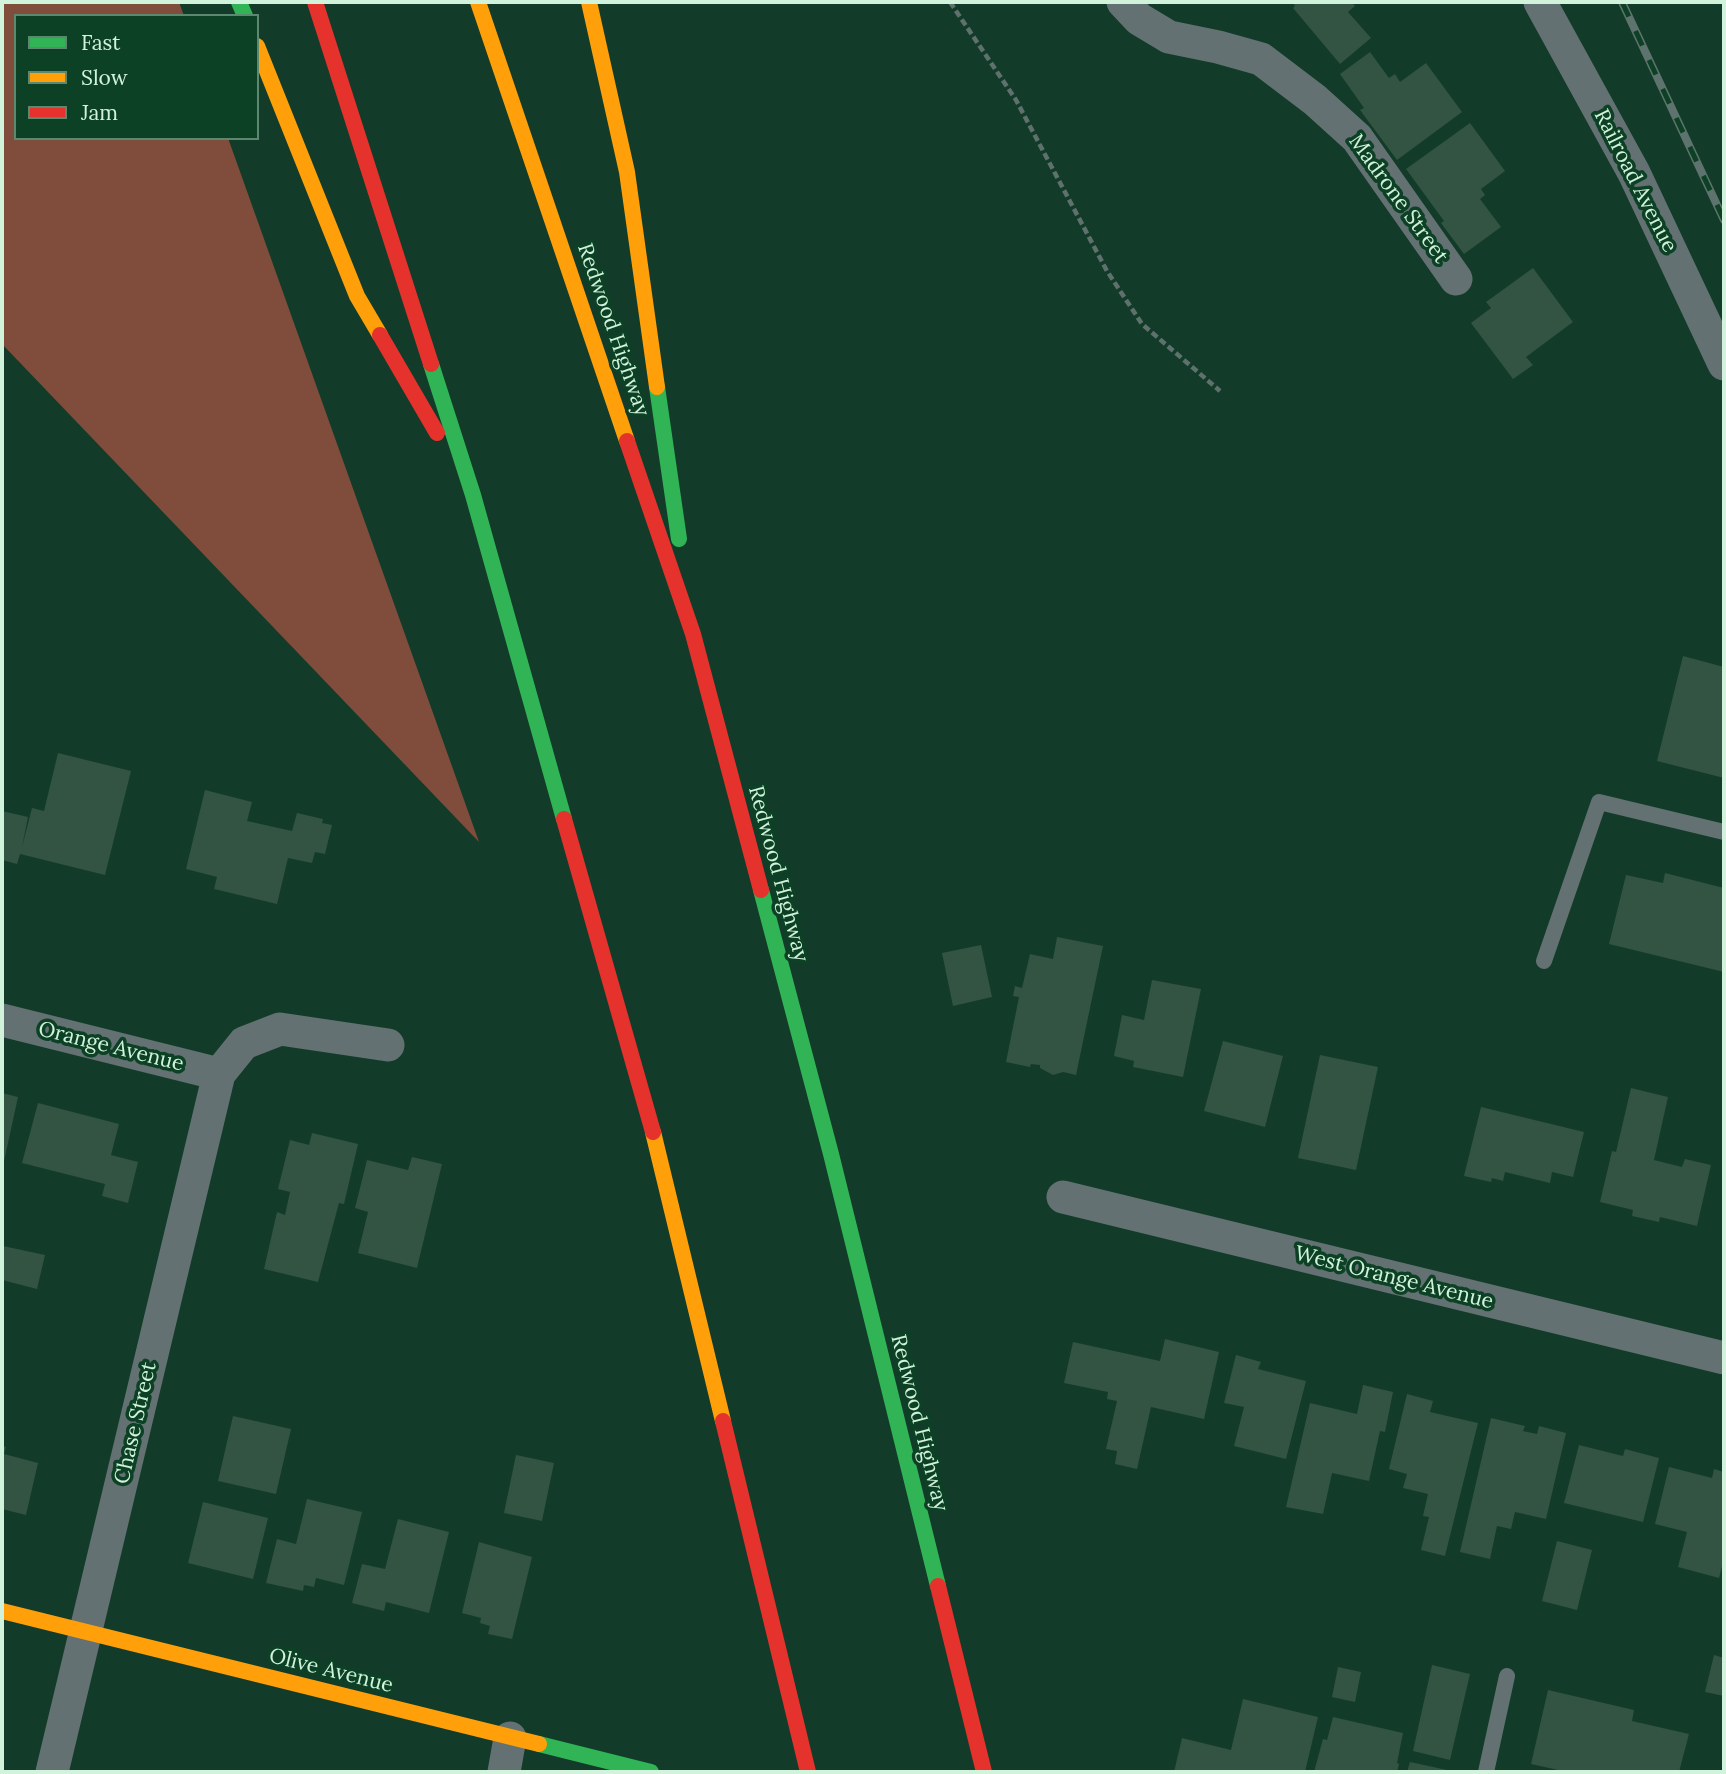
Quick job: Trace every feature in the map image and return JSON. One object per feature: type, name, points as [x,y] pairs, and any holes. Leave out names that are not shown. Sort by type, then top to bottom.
[{"type":"main road","points":[[315,2],[473,495],[652,1130],[808,1772]]},
{"type":"main road","name":"Redwood Highway","points":[[478,2],[692,634],[831,1154],[984,1772]]},
{"type":"main road","points":[[589,2],[627,172],[692,634]]},
{"type":"main road","points":[[259,51],[357,296],[473,495]]},
{"type":"main road","name":"Olive Avenue","points":[[2,1611],[651,1772]]},
{"type":"street","name":"Madrone Street","points":[[1123,2],[1139,19],[1169,37],[1261,59],[1315,100],[1357,138],[1456,279]]},
{"type":"street","name":"Railroad Avenue","points":[[1540,2],[1634,173],[1724,364]]},
{"type":"street","name":"Orange Avenue","points":[[2,1020],[219,1074]]},
{"type":"street","points":[[219,1074],[244,1042],[280,1029],[388,1045]]},
{"type":"street","name":"Chase Street","points":[[52,1772],[219,1074]]},
{"type":"street","name":"West Orange Avenue","points":[[1063,1197],[1724,1359]]},
{"type":"street","points":[[504,1772],[510,1738]]},
{"type":"lane","points":[[1544,961],[1599,802],[1724,832]]},
{"type":"lane","points":[[1486,1772],[1507,1676]]},
{"type":"path","points":[[950,2],[1016,100],[1107,271],[1142,324],[1220,391]]},
{"type":"shaded area","points":[[2,2],[179,2],[183,14],[14,14],[14,140],[229,140],[479,842],[2,344]]},
{"type":"building","points":[[1292,2],[1351,2],[1355,6],[1348,12],[1371,38],[1340,64],[1293,8],[1295,6]]},
{"type":"building","points":[[1370,52],[1389,78],[1395,74],[1400,82],[1426,63],[1462,112],[1397,160],[1360,110],[1364,108],[1340,74]]},
{"type":"building","points":[[1470,123],[1505,171],[1481,189],[1485,195],[1480,199],[1501,227],[1464,254],[1406,169]]},
{"type":"building","points":[[1533,268],[1573,322],[1526,357],[1533,365],[1513,379],[1471,323],[1491,308],[1486,302]]},
{"type":"building","points":[[1683,656],[1724,667],[1724,778],[1657,761]]},
{"type":"building","points":[[58,753],[131,771],[105,875],[20,854],[17,864],[2,860],[2,811],[28,817],[22,847],[32,808],[44,811]]},
{"type":"building","points":[[205,790],[252,802],[247,821],[292,831],[297,813],[323,819],[322,823],[332,825],[325,854],[315,852],[312,863],[288,858],[277,904],[214,889],[217,877],[186,869]]},
{"type":"building","points":[[1665,873],[1724,888],[1724,972],[1609,944],[1626,875],[1663,883]]},
{"type":"building","points":[[1057,937],[1103,946],[1076,1075],[1063,1072],[1053,1075],[1040,1068],[1040,1065],[1031,1064],[1030,1067],[1006,1062],[1019,997],[1013,996],[1015,986],[1022,988],[1030,954],[1053,959]]},
{"type":"building","points":[[981,945],[992,997],[953,1006],[942,953]]},
{"type":"building","points":[[1152,980],[1201,989],[1183,1077],[1133,1067],[1134,1061],[1114,1056],[1122,1015],[1144,1020]]},
{"type":"building","points":[[1223,1041],[1283,1056],[1265,1127],[1204,1111]]},
{"type":"building","points":[[1320,1055],[1378,1067],[1356,1170],[1298,1158]]},
{"type":"building","points":[[1631,1088],[1668,1097],[1654,1160],[1682,1167],[1685,1159],[1711,1165],[1697,1226],[1660,1217],[1659,1222],[1632,1216],[1633,1210],[1600,1202],[1612,1151],[1616,1152]]},
{"type":"building","points":[[2,1093],[18,1097],[3,1166],[2,1165]]},
{"type":"building","points":[[38,1103],[119,1124],[111,1155],[138,1162],[128,1203],[102,1196],[105,1184],[22,1163]]},
{"type":"building","points":[[1481,1107],[1584,1132],[1573,1177],[1552,1172],[1550,1183],[1505,1172],[1503,1181],[1492,1178],[1491,1182],[1464,1176]]},
{"type":"building","points":[[312,1133],[358,1144],[344,1204],[339,1203],[318,1282],[264,1269],[277,1212],[285,1215],[290,1192],[278,1189],[290,1140],[309,1145]]},
{"type":"building","points":[[412,1157],[442,1164],[417,1268],[358,1253],[368,1212],[355,1208],[367,1160],[408,1170]]},
{"type":"building","points":[[3,1246],[45,1255],[37,1289],[2,1280]]},
{"type":"building","points":[[1165,1339],[1219,1352],[1204,1419],[1151,1407],[1137,1469],[1115,1464],[1117,1451],[1106,1449],[1117,1401],[1107,1399],[1108,1392],[1064,1383],[1073,1342],[1160,1361]]},
{"type":"building","points":[[1236,1355],[1261,1362],[1258,1369],[1306,1381],[1286,1459],[1234,1446],[1244,1407],[1224,1403]]},
{"type":"building","points":[[1363,1385],[1393,1392],[1385,1432],[1380,1431],[1369,1481],[1332,1473],[1323,1514],[1286,1507],[1310,1403],[1357,1414]]},
{"type":"building","points":[[1407,1394],[1433,1401],[1430,1412],[1478,1423],[1445,1556],[1421,1550],[1429,1517],[1423,1516],[1428,1494],[1403,1488],[1407,1474],[1389,1469]]},
{"type":"building","points":[[233,1416],[291,1429],[276,1494],[218,1481]]},
{"type":"building","points":[[1491,1418],[1525,1426],[1523,1431],[1537,1434],[1539,1426],[1566,1433],[1546,1519],[1515,1512],[1511,1529],[1497,1526],[1490,1559],[1460,1552]]},
{"type":"building","points":[[1579,1445],[1623,1456],[1625,1449],[1659,1458],[1643,1522],[1564,1503]]},
{"type":"building","points":[[2,1446],[6,1447],[4,1454],[38,1463],[26,1515],[2,1509]]},
{"type":"building","points":[[516,1455],[554,1463],[542,1521],[504,1513]]},
{"type":"building","points":[[1669,1467],[1712,1478],[1714,1469],[1724,1472],[1724,1559],[1719,1578],[1678,1567],[1687,1532],[1655,1524]]},
{"type":"building","points":[[307,1499],[362,1512],[344,1585],[316,1578],[314,1587],[304,1585],[303,1591],[266,1583],[277,1539],[296,1544]]},
{"type":"building","points":[[203,1502],[268,1518],[253,1579],[188,1563]]},
{"type":"building","points":[[398,1519],[449,1532],[429,1613],[386,1602],[384,1611],[352,1603],[362,1564],[385,1569]]},
{"type":"building","points":[[1557,1541],[1592,1550],[1577,1610],[1542,1601]]},
{"type":"building","points":[[479,1542],[532,1557],[512,1639],[488,1634],[490,1626],[480,1623],[481,1618],[462,1613]]},
{"type":"building","points":[[1714,1655],[1724,1658],[1724,1696],[1705,1692]]},
{"type":"building","points":[[1432,1665],[1470,1674],[1450,1760],[1413,1751]]},
{"type":"building","points":[[1338,1667],[1361,1672],[1355,1702],[1332,1697]]},
{"type":"building","points":[[1548,1690],[1634,1710],[1632,1721],[1689,1734],[1679,1772],[1567,1772],[1531,1764]]},
{"type":"building","points":[[1243,1699],[1318,1717],[1305,1772],[1174,1772],[1182,1738],[1231,1750]]},
{"type":"building","points":[[1333,1717],[1403,1733],[1397,1772],[1314,1772],[1323,1739],[1327,1740]]},
{"type":"building","points":[[1410,1762],[1447,1770],[1407,1772]]},
{"type":"railway","points":[[1622,2],[1724,220]]},
{"type":"traffic: fast","points":[[239,2],[244,14]]},
{"type":"traffic: fast","points":[[431,364],[473,495],[564,819]]},
{"type":"traffic: fast","points":[[657,387],[679,539]]},
{"type":"traffic: fast","points":[[761,890],[831,1154],[938,1586]]},
{"type":"traffic: fast","points":[[539,1744],[651,1772]]},
{"type":"traffic: slow","points":[[478,2],[627,441]]},
{"type":"traffic: slow","points":[[589,2],[627,172],[657,387]]},
{"type":"traffic: slow","points":[[259,51],[357,296],[380,335]]},
{"type":"traffic: slow","points":[[653,1132],[723,1421]]},
{"type":"traffic: slow","points":[[2,1611],[539,1744]]},
{"type":"traffic: jam","points":[[315,2],[431,364]]},
{"type":"traffic: jam","points":[[380,335],[437,433]]},
{"type":"traffic: jam","points":[[627,441],[693,634],[761,890]]},
{"type":"traffic: jam","points":[[564,819],[653,1132]]},
{"type":"traffic: jam","points":[[723,1421],[808,1772]]},
{"type":"traffic: jam","points":[[938,1586],[984,1772]]}]
